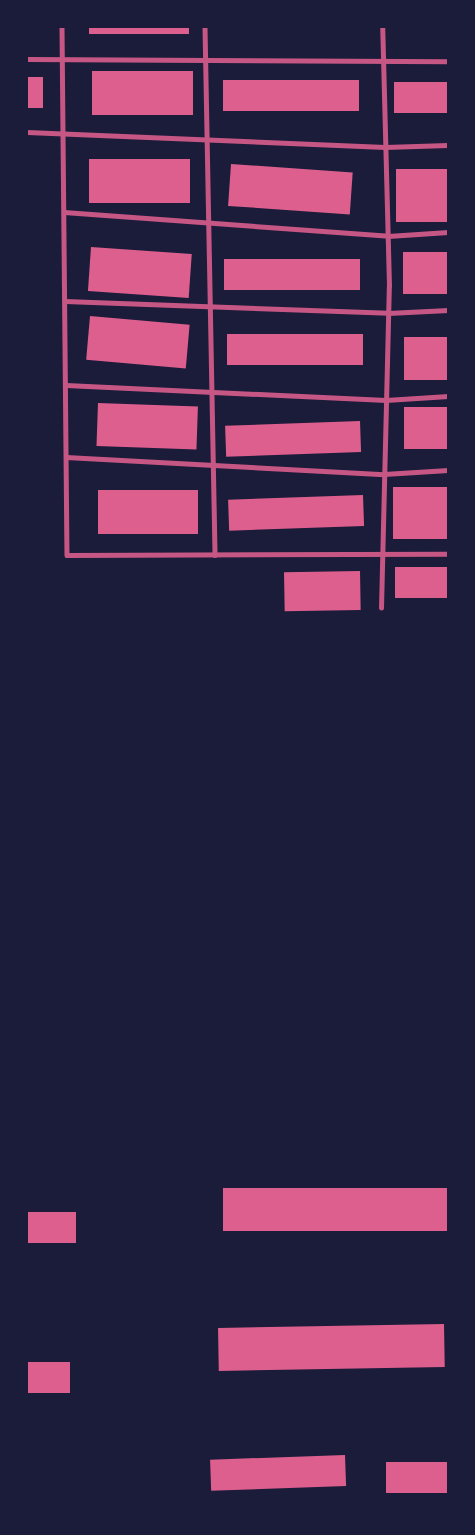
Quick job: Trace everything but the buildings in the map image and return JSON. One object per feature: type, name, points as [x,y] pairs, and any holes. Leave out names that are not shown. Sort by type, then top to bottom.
[{"type":"lane","points":[[62,27],[68,555],[448,554]]},
{"type":"lane","points":[[206,27],[215,555]]},
{"type":"lane","points":[[381,608],[388,314],[382,27]]},
{"type":"lane","points":[[27,59],[448,61]]},
{"type":"lane","points":[[27,132],[385,147],[448,144]]},
{"type":"lane","points":[[64,212],[388,236],[448,232]]},
{"type":"lane","points":[[65,301],[388,314],[448,310]]},
{"type":"lane","points":[[66,385],[386,400],[448,396]]},
{"type":"lane","points":[[66,457],[384,474],[448,470]]}]
